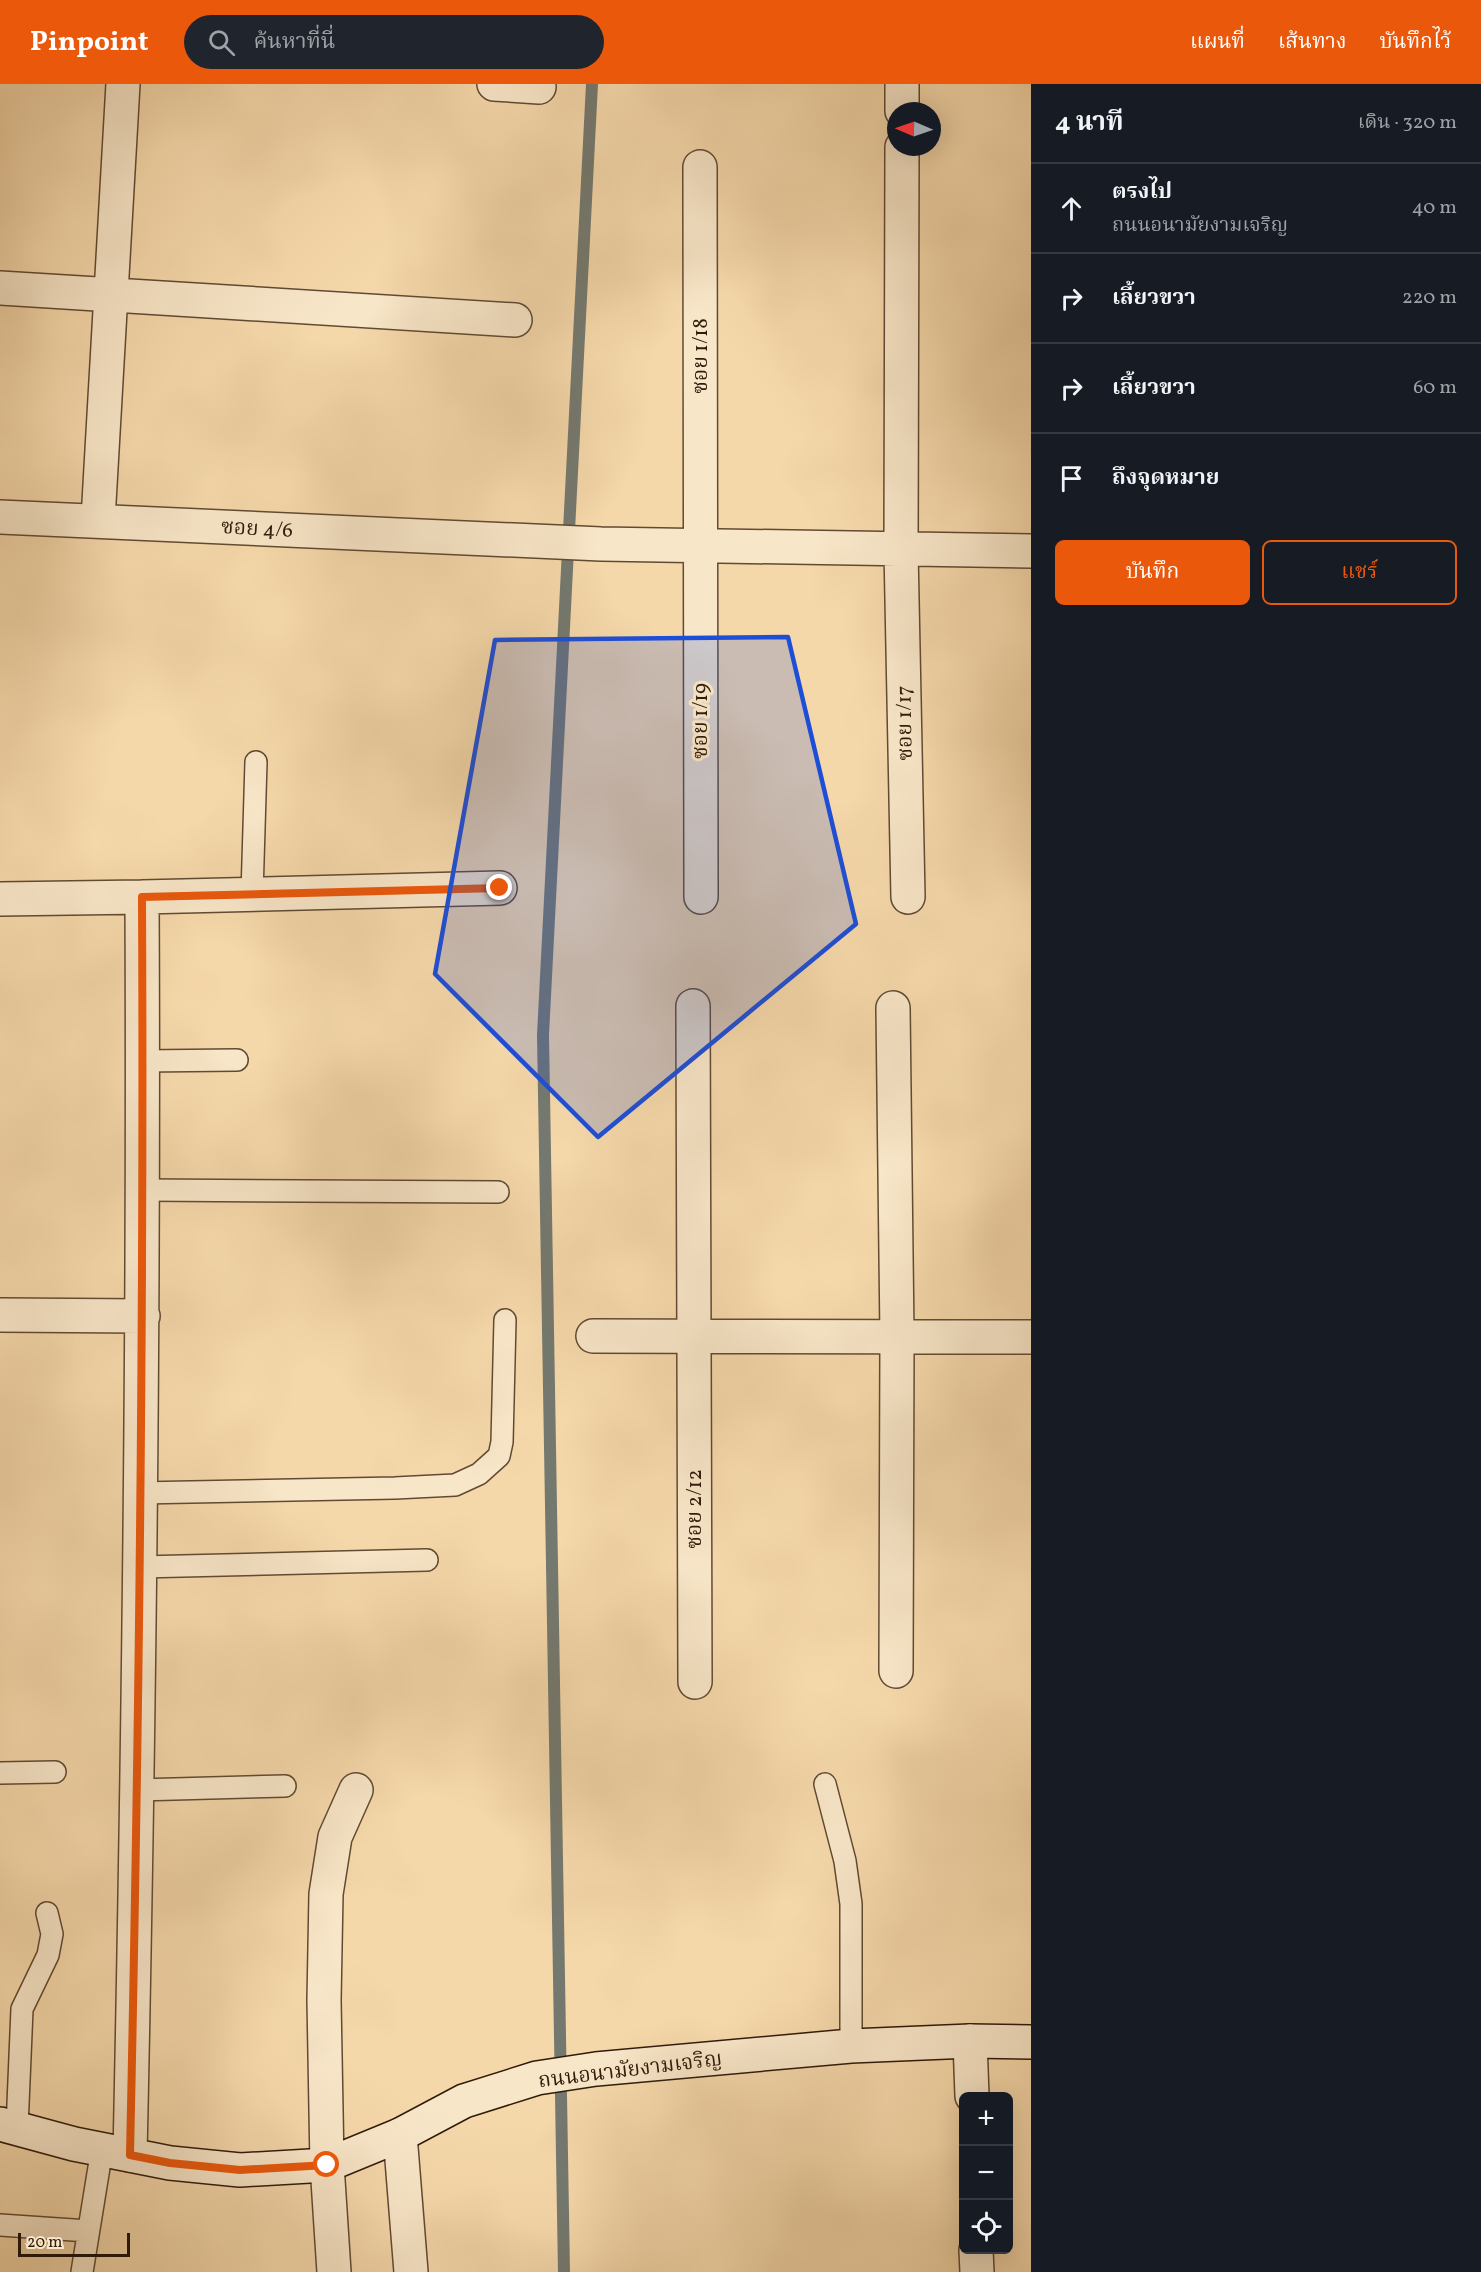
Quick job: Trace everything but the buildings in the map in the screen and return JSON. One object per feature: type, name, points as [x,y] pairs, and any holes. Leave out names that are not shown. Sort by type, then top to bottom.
[{"type":"street","points":[[98,520],[123,84]]},
{"type":"street","points":[[494,84],[539,87]]},
{"type":"street","points":[[902,84],[902,102]]},
{"type":"street","name":"ซอย 1/17","points":[[902,156],[901,550],[908,897]]},
{"type":"street","name":"ซอย 1/18","points":[[699,546],[700,166]]},
{"type":"street","points":[[0,288],[515,320]]},
{"type":"street","name":"ซอย 4/6","points":[[0,517],[601,544],[1031,551]]},
{"type":"street","name":"ซอย 1/19","points":[[699,546],[701,897]]},
{"type":"street","points":[[0,898],[142,897],[500,888]]},
{"type":"street","points":[[116,2152],[138,1790],[139,1493],[143,1316],[142,897]]},
{"type":"street","name":"ซอย 2/12","points":[[693,1006],[695,1682]]},
{"type":"street","points":[[893,1008],[897,1336],[896,1671]]},
{"type":"street","points":[[0,1316],[143,1316]]},
{"type":"street","points":[[593,1336],[1031,1337]]},
{"type":"street","points":[[334,2272],[327,2165],[324,2000],[326,1894],[335,1838],[356,1790]]},
{"type":"street","points":[[970,2041],[972,2092]]},
{"type":"street","name":"ถนนอนามัยงามเจริญ","points":[[8,2126],[74,2144],[170,2163],[240,2170],[327,2165],[400,2135],[464,2101],[537,2078],[596,2069],[851,2046],[970,2041],[1031,2042]]},
{"type":"street","points":[[400,2135],[411,2272]]},
{"type":"street","points":[[976,2254],[977,2272]]},
{"type":"lane","points":[[252,894],[256,762]]},
{"type":"lane","points":[[142,1061],[237,1060]]},
{"type":"lane","points":[[143,1190],[498,1192]]},
{"type":"lane","points":[[139,1493],[455,1485],[479,1474],[499,1456],[502,1442],[505,1320]]},
{"type":"lane","points":[[140,1567],[427,1560]]},
{"type":"lane","points":[[0,1773],[55,1772]]},
{"type":"lane","points":[[825,1784],[845,1861],[851,1904],[851,2046]]},
{"type":"lane","points":[[138,1790],[285,1786]]},
{"type":"lane","points":[[8,2126],[22,2009],[48,1955],[52,1934],[46,1913]]},
{"type":"lane","points":[[82,2272],[88,2231],[116,2152]]},
{"type":"lane","points":[[0,2225],[88,2231]]},
{"type":"highlighted area","points":[[788,637],[856,924],[598,1137],[435,974],[495,640]]},
{"type":"waterway","points":[[564,2272],[543,1035],[592,84]]},
{"type":"route","points":[[327,2165],[240,2170],[170,2163],[130,2155],[138,1790],[139,1493],[143,1316],[142,897],[500,888]]}]
